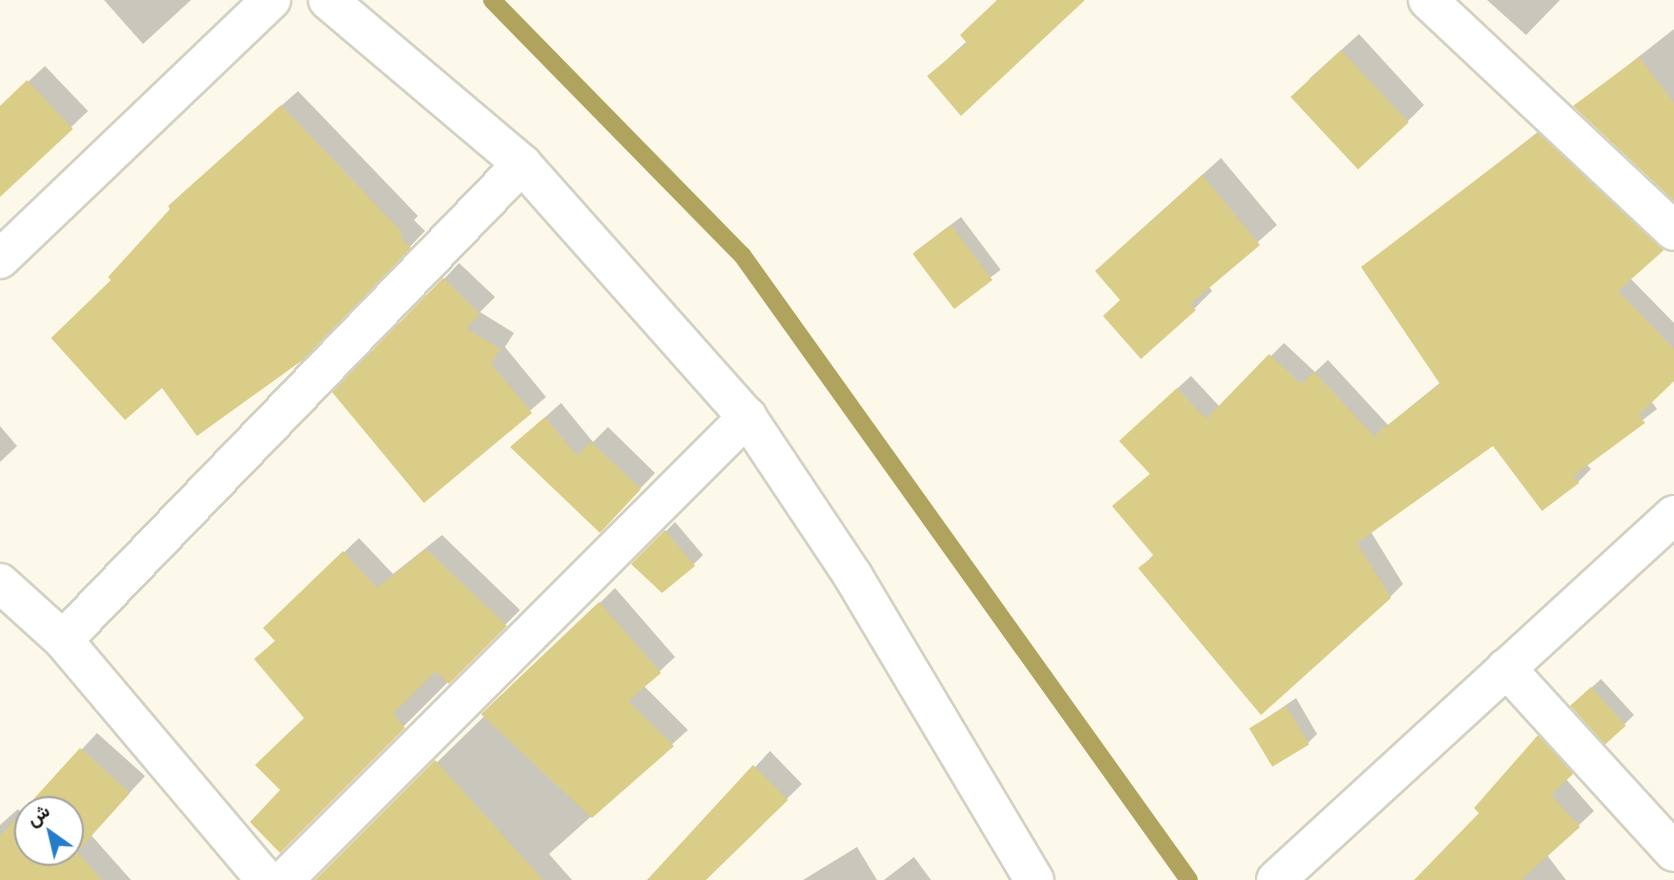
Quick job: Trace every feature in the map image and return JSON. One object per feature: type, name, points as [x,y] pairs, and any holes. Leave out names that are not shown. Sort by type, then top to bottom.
[{"type":"street","points":[[0,259],[271,0]]},
{"type":"street","points":[[328,0],[522,164],[747,416],[853,576],[1034,880]]},
{"type":"street","points":[[1428,0],[1674,231]]},
{"type":"street","points":[[63,640],[522,164]]},
{"type":"street","points":[[284,880],[747,416]]},
{"type":"street","points":[[1276,880],[1674,515]]},
{"type":"street","points":[[0,583],[63,640],[266,880]]},
{"type":"street","points":[[1506,668],[1674,852]]},
{"type":"building","points":[[997,0],[1085,0],[961,116],[927,76],[967,43],[960,35]]},
{"type":"building","points":[[1341,50],[1409,122],[1358,169],[1291,97]]},
{"type":"building","points":[[1639,57],[1674,103],[1674,201],[1573,106]]},
{"type":"building","points":[[27,80],[73,129],[0,197],[0,106]]},
{"type":"building","points":[[281,105],[403,233],[399,236],[411,248],[304,359],[197,436],[162,388],[125,420],[51,338],[111,280],[108,277],[170,209],[168,206]]},
{"type":"building","points":[[1538,133],[1664,250],[1618,291],[1674,349],[1674,381],[1639,415],[1645,423],[1573,476],[1579,483],[1542,511],[1493,446],[1357,543],[1391,598],[1261,715],[1138,568],[1154,556],[1112,506],[1150,474],[1119,441],[1177,388],[1206,419],[1269,354],[1301,384],[1314,372],[1374,436],[1440,384],[1361,267]]},
{"type":"building","points":[[1202,175],[1260,245],[1190,304],[1196,310],[1141,359],[1103,316],[1120,300],[1095,271]]},
{"type":"building","points":[[951,225],[993,280],[954,309],[913,254]]},
{"type":"building","points":[[443,278],[480,314],[466,328],[500,349],[491,364],[532,413],[424,503],[332,392]]},
{"type":"building","points":[[545,417],[577,456],[591,442],[641,489],[600,533],[510,447]]},
{"type":"building","points":[[665,530],[695,566],[662,593],[631,564]]},
{"type":"building","points":[[426,549],[507,626],[449,684],[436,671],[393,714],[405,728],[280,853],[250,822],[280,790],[255,765],[304,718],[254,659],[275,641],[263,628],[343,551],[377,588]]},
{"type":"building","points":[[599,602],[661,673],[628,701],[674,746],[592,818],[481,714]]},
{"type":"building","points":[[1591,687],[1626,726],[1605,744],[1570,706]]},
{"type":"building","points":[[1286,706],[1309,745],[1272,767],[1249,728]]},
{"type":"building","points":[[1538,735],[1573,774],[1551,795],[1580,827],[1521,880],[1414,880],[1479,813],[1474,808]]},
{"type":"building","points":[[80,748],[130,793],[84,844],[84,796],[36,796]]},
{"type":"building","points":[[435,760],[543,880],[315,880]]},
{"type":"building","points":[[753,765],[788,800],[706,880],[647,880]]},
{"type":"building","points":[[14,821],[14,866],[84,866],[84,860],[102,880],[0,880],[0,836]]},
{"type":"waterway","points":[[492,0],[742,255],[1189,880]]}]
